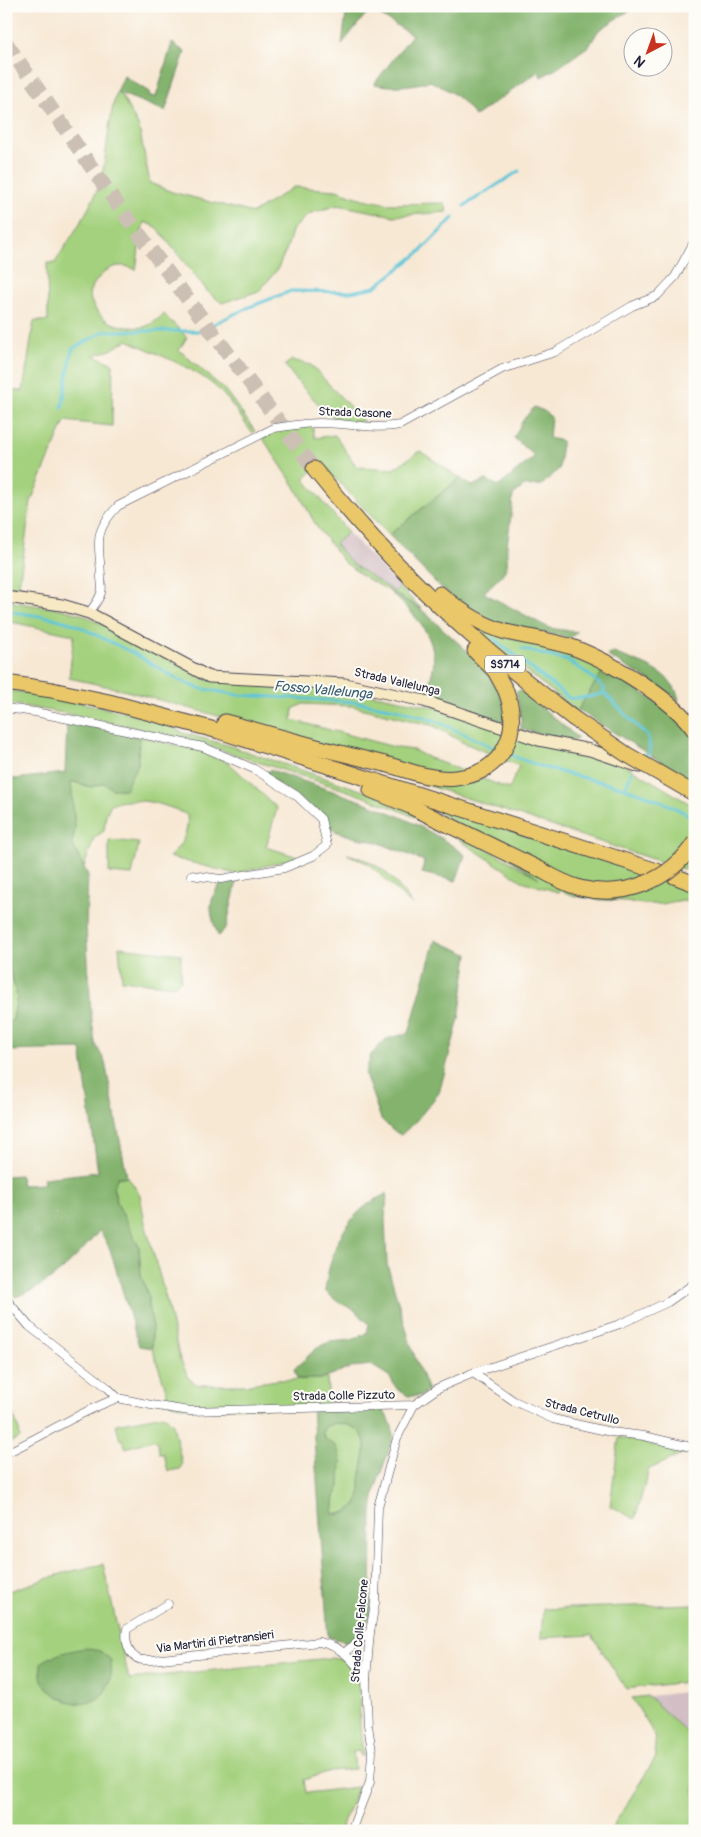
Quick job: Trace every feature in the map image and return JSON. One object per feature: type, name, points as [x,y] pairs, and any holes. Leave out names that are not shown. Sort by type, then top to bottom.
[{"type":"highway","name":"SS714","points":[[314,469],[364,529],[413,580],[440,607],[511,670],[573,718],[626,754],[695,792]]},
{"type":"highway","points":[[413,580],[426,581],[455,606],[491,627],[556,642],[580,650],[624,674],[660,697],[679,712],[695,731]]},
{"type":"highway","points":[[181,720],[193,713],[324,749],[443,778],[467,776],[484,769],[491,765],[501,753],[511,734],[512,714],[506,691],[495,671],[446,623],[440,607]]},
{"type":"highway","points":[[6,683],[52,690],[181,720],[657,870]]},
{"type":"highway","points":[[342,770],[350,783],[387,795],[579,888],[607,892],[629,890],[661,877],[684,856],[695,842]]},
{"type":"highway","points":[[683,878],[695,884]]},
{"type":"street","name":"Strada Casone","points":[[89,613],[102,592],[101,559],[98,545],[101,528],[108,516],[118,506],[274,428],[319,423],[388,428],[400,425],[502,369],[555,352],[632,306],[657,296],[675,277],[695,240]]},
{"type":"street","name":"Strada Vallelunga","points":[[6,597],[62,605],[89,613],[209,677],[345,684],[424,701],[539,740],[590,750],[642,768],[695,792]]},
{"type":"street","points":[[6,708],[35,712],[203,747],[254,769],[277,783],[297,796],[321,819],[327,845],[313,856],[284,868],[221,880],[190,876]]},
{"type":"street","points":[[414,1405],[438,1388],[473,1373],[620,1324],[668,1302],[695,1283]]},
{"type":"street","name":"Strada Colle Pizzuto","points":[[6,1299],[29,1326],[118,1398],[190,1411],[414,1405]]},
{"type":"street","points":[[6,1312],[15,1310]]},
{"type":"street","name":"Strada Cetrullo","points":[[473,1373],[514,1401],[553,1419],[611,1432],[644,1436],[695,1448]]},
{"type":"street","points":[[6,1453],[30,1442],[94,1406],[118,1398]]},
{"type":"street","name":"Strada Colle Falcone","points":[[351,1831],[370,1782],[372,1752],[368,1725],[366,1679],[370,1632],[375,1603],[378,1507],[396,1438],[414,1405]]},
{"type":"street","name":"Via Martiri di Pietransieri","points":[[168,1604],[127,1629],[128,1647],[132,1656],[137,1659],[152,1660],[320,1642],[327,1643],[344,1652],[356,1663],[366,1679]]},
{"type":"street","points":[[344,1652],[370,1632]]},
{"type":"shaded area","points":[[348,532],[399,587],[395,592],[352,564],[335,544]]},
{"type":"shaded area","points":[[695,1691],[695,1740],[648,1696]]},
{"type":"green space","points":[[347,6],[638,6],[598,31],[590,45],[558,68],[541,77],[539,71],[475,116],[456,96],[430,81],[402,86],[374,84],[412,35],[370,9],[342,44]]},
{"type":"green space","points":[[172,43],[185,52],[165,111],[117,92],[124,76],[149,92],[150,96],[156,97]]},
{"type":"green space","points":[[117,92],[121,95],[139,127],[150,183],[172,192],[253,213],[294,187],[336,190],[363,199],[389,204],[445,203],[447,212],[394,216],[338,205],[308,214],[292,231],[277,270],[259,291],[222,303],[208,292],[156,227],[144,222],[136,270],[121,266],[114,267],[102,274],[89,293],[94,306],[107,321],[128,327],[147,326],[164,314],[187,337],[179,350],[225,390],[255,431],[252,433],[228,399],[216,387],[201,376],[170,359],[127,340],[111,350],[94,355],[113,364],[112,426],[65,421],[31,501],[18,592],[6,589],[6,390],[23,391],[34,321],[48,321],[47,263],[55,263],[94,198],[102,175]]},
{"type":"green space","points":[[292,360],[311,365],[364,422],[340,421],[328,413],[289,371],[285,365]]},
{"type":"green space","points":[[534,407],[544,411],[551,417],[549,438],[562,441],[559,469],[542,485],[524,486],[513,495],[507,566],[500,577],[484,593],[549,628],[577,632],[570,638],[496,623],[455,599],[436,583],[389,535],[460,478],[472,486],[486,480],[499,486],[535,456],[514,438],[523,420]]},
{"type":"green space","points":[[312,425],[315,438],[335,435],[357,467],[393,469],[420,451],[460,478],[389,535],[321,463],[304,479],[348,532],[335,544],[352,564],[395,592],[399,587],[422,609],[366,578],[344,562],[317,527],[294,485],[262,437],[278,429]]},
{"type":"green space","points":[[388,590],[422,610],[486,668],[503,700],[505,722],[422,696],[430,680],[433,665],[433,651],[429,638],[422,625],[412,613]]},
{"type":"green space","points":[[6,601],[61,609],[84,615],[209,680],[336,687],[435,707],[617,760],[695,807],[695,873],[399,776],[402,766],[119,689],[69,678],[74,635],[6,621]],"holes":[[[303,704],[352,706],[434,726],[462,742],[519,766],[509,789],[413,750],[398,748],[292,720],[293,709]]]},
{"type":"green space","points":[[481,630],[561,650],[604,669],[577,711],[512,660],[481,633]]},
{"type":"green space","points":[[611,652],[642,664],[662,675],[676,690],[679,701],[664,689],[608,656]]},
{"type":"green space","points":[[604,669],[656,702],[682,724],[691,735],[696,750],[695,783],[578,710]]},
{"type":"green space","points":[[6,690],[57,697],[158,720],[183,733],[230,746],[387,799],[489,850],[539,878],[425,803],[695,890],[695,902],[683,900],[661,904],[642,904],[602,900],[575,896],[562,891],[558,892],[537,886],[522,881],[444,830],[351,792],[184,738],[80,716],[6,703]]},
{"type":"green space","points":[[521,690],[578,738],[570,742],[521,729],[521,717],[516,692]]},
{"type":"green space","points":[[67,722],[139,736],[138,764],[126,789],[112,789],[104,783],[91,787],[71,781],[75,828],[72,844],[88,875],[86,926],[91,1013],[95,1043],[105,1062],[127,1177],[118,1177],[113,1187],[117,1203],[139,1247],[141,1275],[149,1298],[149,1311],[152,1321],[152,1348],[139,1346],[110,1249],[100,1230],[62,1270],[40,1286],[15,1297],[6,1285],[6,1273],[11,1269],[6,1245],[6,1176],[20,1175],[22,1185],[44,1184],[43,1178],[98,1172],[81,1049],[6,1051],[6,1025],[13,1019],[17,997],[6,953],[6,778],[15,779],[65,773]]},
{"type":"green space","points":[[139,736],[205,752],[229,763],[277,808],[266,847],[298,857],[236,874],[169,857],[184,838],[187,827],[187,815],[159,804],[130,801],[111,804],[106,814],[104,831],[94,838],[84,867],[72,844],[75,828],[70,781],[91,787],[104,783],[112,789],[126,789],[138,764]]},
{"type":"green space","points":[[271,770],[372,805],[396,815],[443,840],[465,855],[456,881],[422,873],[424,861],[377,842],[353,837],[326,828],[313,809],[263,773]]},
{"type":"green space","points":[[109,840],[139,843],[132,875],[109,873]]},
{"type":"green space","points":[[347,854],[359,857],[386,872],[413,906],[369,864]]},
{"type":"green space","points":[[222,881],[237,881],[226,928],[218,936],[211,908],[214,896]]},
{"type":"green space","points":[[435,940],[468,954],[459,1019],[439,1093],[416,1121],[401,1135],[392,1130],[381,1119],[365,1074],[371,1055],[386,1039],[409,1033]]},
{"type":"green space","points":[[119,947],[181,954],[181,980],[174,986],[122,980]]},
{"type":"green space","points":[[6,954],[17,997],[13,1019],[6,1025]]},
{"type":"green space","points":[[118,1177],[127,1177],[140,1195],[145,1223],[180,1359],[189,1379],[198,1385],[243,1385],[277,1380],[320,1379],[327,1376],[329,1407],[191,1408],[171,1404],[152,1348],[152,1322],[149,1311],[149,1298],[141,1275],[139,1247],[117,1203],[113,1186]]},
{"type":"green space","points":[[387,1193],[385,1220],[387,1264],[412,1349],[428,1391],[420,1396],[408,1396],[397,1389],[389,1376],[371,1365],[353,1367],[320,1379],[297,1379],[294,1369],[317,1348],[329,1342],[352,1340],[367,1333],[369,1324],[353,1309],[338,1302],[325,1291],[329,1267],[343,1233],[350,1222],[369,1203]]},
{"type":"green space","points":[[6,1397],[19,1430],[20,1438],[6,1444]]},
{"type":"green space","points":[[379,1408],[390,1421],[393,1430],[393,1438],[375,1490],[372,1512],[371,1611],[364,1630],[348,1642],[328,1637],[312,1410]],"holes":[[[334,1423],[355,1428],[360,1432],[365,1443],[358,1500],[347,1512],[340,1514],[333,1514],[335,1496],[340,1487],[341,1460],[336,1446],[325,1439],[322,1433],[325,1427]]]},
{"type":"green space","points":[[164,1415],[173,1424],[182,1464],[180,1469],[168,1471],[164,1454],[160,1454],[156,1439],[126,1448],[122,1439],[120,1440],[116,1424]]},
{"type":"green space","points":[[334,1423],[355,1428],[360,1432],[365,1443],[358,1500],[351,1509],[337,1514],[333,1514],[335,1496],[340,1487],[336,1446],[325,1439],[322,1433],[325,1427]]},
{"type":"green space","points":[[619,1437],[686,1453],[649,1469],[635,1519],[610,1506]]},
{"type":"green space","points":[[103,1564],[129,1679],[330,1658],[346,1660],[359,1677],[363,1756],[360,1756],[359,1751],[353,1752],[355,1769],[330,1771],[304,1780],[306,1793],[358,1787],[341,1828],[333,1831],[6,1831],[6,1592],[64,1573]]},
{"type":"green space","points":[[695,1604],[695,1681],[626,1689],[592,1635],[541,1638],[543,1609]]},
{"type":"green space","points":[[85,1648],[100,1651],[111,1660],[110,1680],[104,1693],[96,1700],[87,1703],[67,1701],[49,1690],[43,1682],[41,1663],[56,1655]]},
{"type":"green space","points":[[648,1696],[695,1740],[695,1831],[610,1831],[656,1757],[654,1734],[632,1698]]},
{"type":"waterway","points":[[464,206],[519,171]]},
{"type":"waterway","points":[[62,408],[72,349],[105,331],[199,331],[247,308],[291,291],[351,292],[375,287],[420,252],[453,218]]},
{"type":"waterway","name":"Fosso Vallelunga","points":[[6,611],[53,618],[74,624],[135,654],[179,680],[198,688],[238,695],[356,702],[396,709],[436,721],[499,750]]},
{"type":"waterway","points":[[494,639],[569,698],[595,696],[604,693]]},
{"type":"waterway","points":[[522,649],[568,661],[587,673],[604,688],[604,693],[648,737],[650,751],[646,756]]},
{"type":"waterway","name":"Fosso Vallelunga","points":[[507,753],[535,765],[643,794],[695,818]]},
{"type":"waterway","points":[[625,788],[632,771]]},
{"type":"tunnel","points":[[6,43],[114,200],[314,469]]}]
